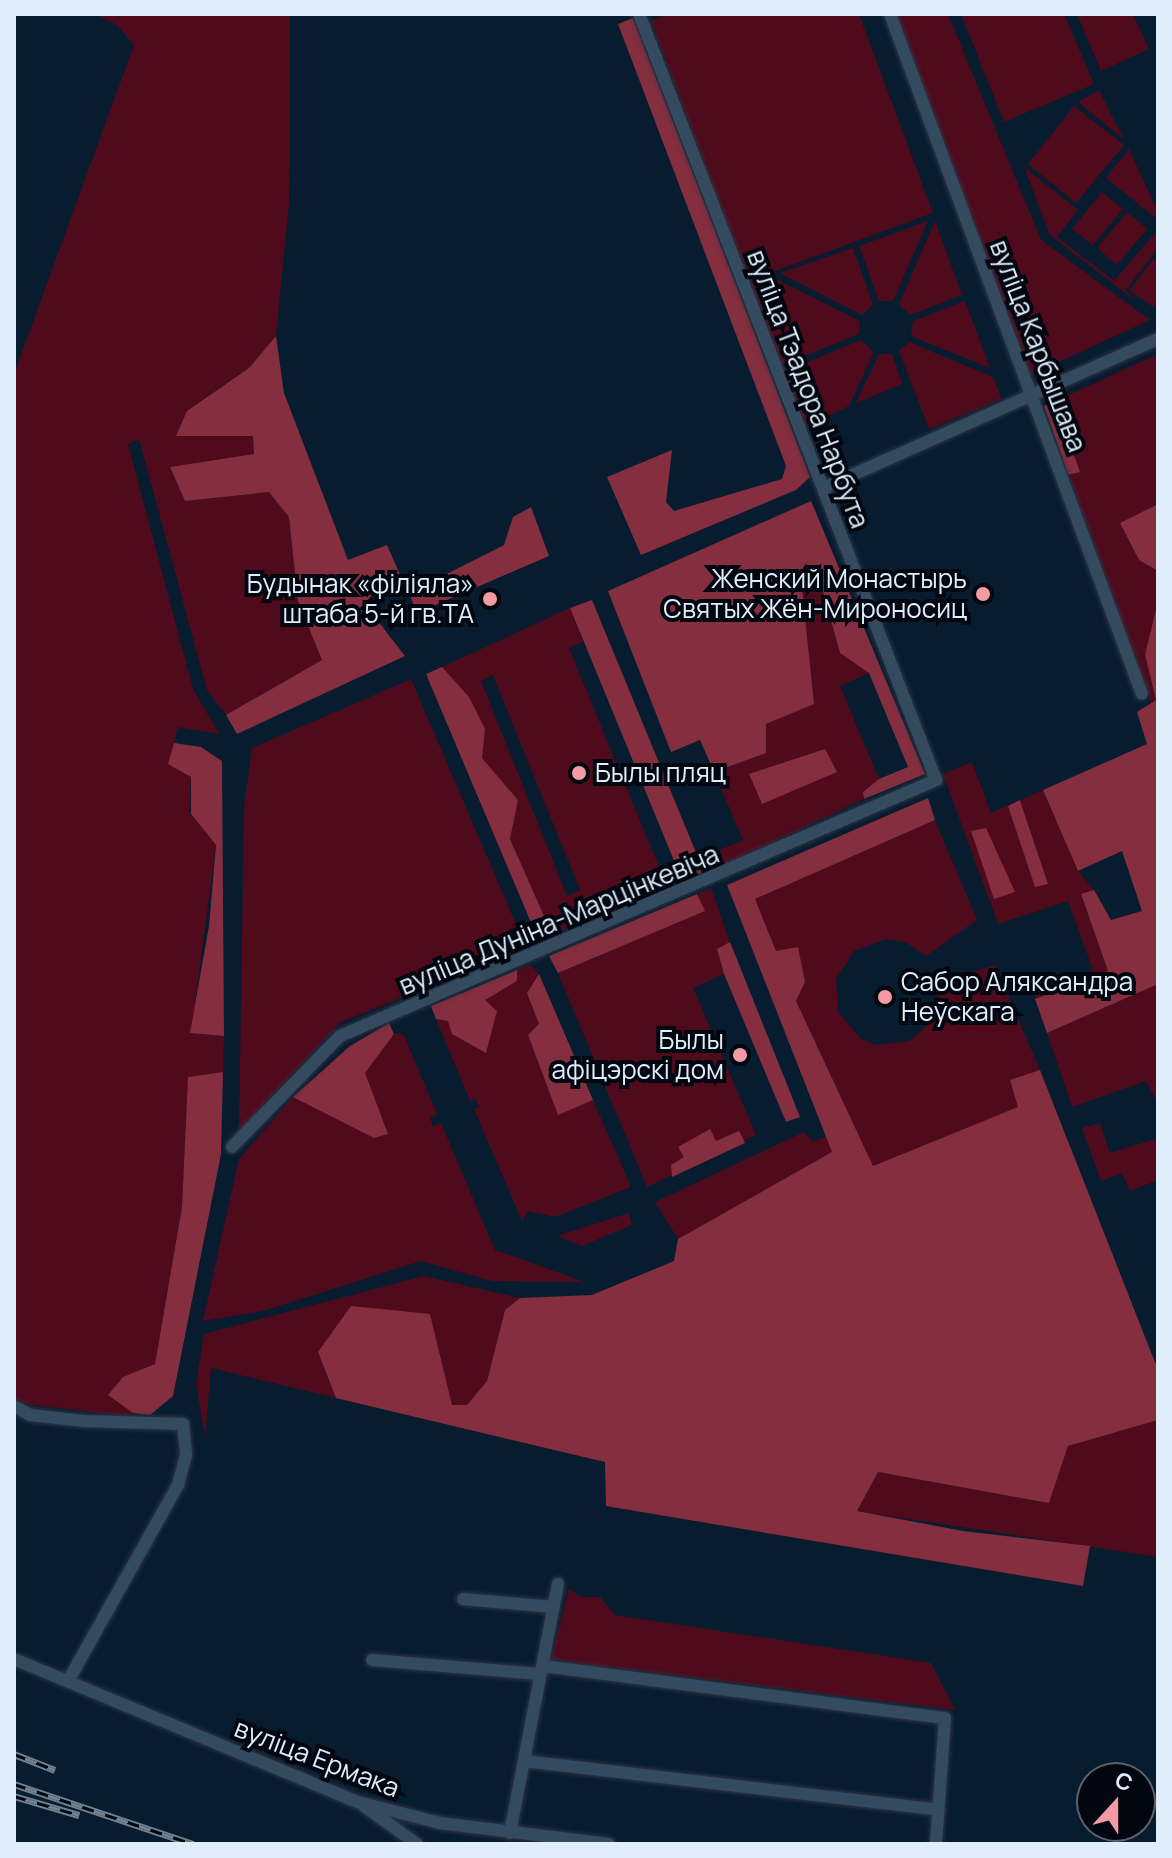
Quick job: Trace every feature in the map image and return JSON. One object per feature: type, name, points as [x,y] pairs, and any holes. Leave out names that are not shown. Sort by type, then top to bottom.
[{"type":"street","name":"вуліца Тэадора Нарбута","points":[[639,14],[936,780]]},
{"type":"street","name":"вуліца Карбышава","points":[[890,14],[1142,694]]},
{"type":"street","points":[[823,488],[1158,339]]},
{"type":"street","name":"вуліца Дуніна-Марцінкевіча","points":[[232,1147],[340,1036],[936,780]]},
{"type":"street","points":[[14,1406],[30,1415],[84,1421],[183,1424],[186,1455],[178,1485],[68,1681]]},
{"type":"street","points":[[510,1833],[558,1584]]},
{"type":"street","points":[[463,1599],[554,1607]]},
{"type":"street","name":"вуліца Ермака","points":[[14,1659],[358,1802],[440,1823],[609,1844]]},
{"type":"street","points":[[372,1660],[541,1670],[945,1718],[936,1844]]},
{"type":"street","points":[[524,1761],[938,1810]]},
{"type":"street","points":[[358,1802],[417,1844]]},
{"type":"shaded area","points":[[94,14],[290,14],[289,204],[276,336],[249,368],[215,391],[176,435],[254,436],[255,455],[170,468],[185,501],[269,492],[289,517],[298,601],[322,660],[226,715],[207,690],[139,439],[128,444],[193,689],[219,734],[178,727],[169,763],[191,777],[189,812],[216,845],[191,1033],[224,1036],[223,1072],[188,1077],[182,1207],[155,1364],[123,1377],[108,1395],[133,1413],[124,1416],[25,1404],[14,1398],[14,374],[134,45],[117,25]]},
{"type":"shaded area","points":[[669,14],[859,14],[933,213],[748,281],[651,21]]},
{"type":"shaded area","points":[[893,14],[948,14],[1041,240],[1150,320],[1030,375]]},
{"type":"shaded area","points":[[961,14],[1064,14],[1094,84],[1004,122]]},
{"type":"shaded area","points":[[1077,14],[1133,14],[1149,49],[1101,71]]},
{"type":"shaded area","points":[[633,18],[810,477],[796,490],[641,555],[607,477],[672,450],[666,502],[674,511],[782,479],[786,466],[618,24]]},
{"type":"shaded area","points":[[1099,90],[1124,140],[1078,102]]},
{"type":"shaded area","points":[[1074,106],[1124,145],[1076,203],[1028,164]]},
{"type":"shaded area","points":[[1129,149],[1158,212],[1158,220],[1106,178]]},
{"type":"shaded area","points":[[1024,167],[1078,210],[1057,237],[1114,281],[1158,230],[1158,248],[1126,290],[1137,302],[1050,235]]},
{"type":"shaded area","points":[[1102,192],[1123,209],[1093,245],[1072,229]]},
{"type":"shaded area","points":[[1127,212],[1147,229],[1117,265],[1097,248]]},
{"type":"shaded area","points":[[928,221],[893,301],[879,301],[859,246]]},
{"type":"shaded area","points":[[935,221],[962,295],[910,315],[899,304]]},
{"type":"shaded area","points":[[853,248],[873,305],[862,315],[780,273]]},
{"type":"shaded area","points":[[1153,259],[1158,262],[1158,301],[1153,307],[1130,290]]},
{"type":"shaded area","points":[[770,276],[860,321],[859,334],[782,365],[750,283]]},
{"type":"shaded area","points":[[965,301],[990,368],[911,336],[913,321]]},
{"type":"shaded area","points":[[276,336],[284,393],[348,560],[387,545],[402,579],[364,603],[405,656],[237,734],[226,715],[322,660],[298,601],[289,517],[269,492],[185,501],[170,467],[254,454],[253,436],[176,436],[187,411],[249,368]]},
{"type":"shaded area","points":[[861,340],[874,352],[849,406],[806,426],[786,371]]},
{"type":"shaded area","points":[[909,342],[993,377],[1002,399],[929,429],[899,351]]},
{"type":"shaded area","points":[[879,354],[892,354],[902,384],[856,403]]},
{"type":"shaded area","points":[[1158,354],[1158,504],[1120,523],[1139,560],[1158,571],[1158,601],[1145,655],[1156,700],[1151,703],[1044,406]]},
{"type":"shaded area","points":[[1055,401],[1080,472],[1068,475],[1044,406]]},
{"type":"shaded area","points":[[811,501],[925,774],[864,799],[863,792],[879,779],[908,767],[869,673],[840,653],[818,573],[801,578],[814,704],[766,724],[766,753],[714,772],[700,740],[671,752],[608,591]]},
{"type":"shaded area","points":[[1158,504],[1158,571],[1139,560],[1120,523]]},
{"type":"shaded area","points":[[531,507],[549,556],[417,613],[409,593],[504,545],[513,517]]},
{"type":"shaded area","points":[[819,573],[840,653],[869,673],[840,686],[879,779],[863,792],[864,799],[720,867],[715,852],[743,840],[714,772],[766,753],[766,724],[813,704],[801,577]]},
{"type":"shaded area","points":[[592,600],[704,872],[682,880],[570,608]]},
{"type":"shaded area","points":[[1158,601],[1158,984],[1047,1033],[1035,999],[1108,971],[1081,894],[1094,890],[1111,920],[1142,911],[1122,851],[1078,871],[1043,790],[1147,744],[1137,712],[1156,700],[1145,655]]},
{"type":"shaded area","name":"Былы пляц","points":[[570,608],[583,642],[569,648],[660,869],[674,864],[682,880],[552,934],[510,839],[518,800],[482,758],[485,729],[442,667]],"holes":[[[493,675],[580,890],[567,896],[481,681]]]},
{"type":"shaded area","points":[[442,667],[469,697],[485,729],[482,758],[518,800],[510,839],[552,934],[538,939],[426,674]]},
{"type":"shaded area","points":[[411,679],[526,948],[341,1022],[239,1131],[244,807],[252,748]]},
{"type":"shaded area","points":[[174,743],[201,747],[222,761],[224,1036],[190,1033],[209,926],[216,845],[191,814],[191,777],[168,764]]},
{"type":"shaded area","points":[[825,749],[837,772],[762,804],[749,774]]},
{"type":"shaded area","points":[[972,762],[991,813],[1043,790],[1078,871],[1094,890],[1081,895],[1108,971],[1035,999],[1035,992],[1093,970],[1068,901],[998,924],[943,774]]},
{"type":"shaded area","points":[[928,798],[935,820],[755,899],[776,951],[798,947],[805,982],[796,1001],[873,1166],[1018,1107],[1010,1080],[1040,1070],[1158,1370],[1158,1420],[1068,1446],[1049,1503],[878,1472],[857,1511],[963,1531],[1090,1546],[1083,1586],[606,1506],[605,1462],[336,1398],[318,1352],[351,1306],[430,1314],[452,1405],[467,1405],[487,1381],[505,1310],[520,1298],[592,1295],[674,1261],[678,1239],[832,1152],[727,885]]},
{"type":"shaded area","points":[[1020,800],[1048,884],[1035,887],[1008,806]]},
{"type":"shaded area","points":[[935,820],[977,920],[926,956],[905,942],[887,939],[854,951],[836,979],[838,1012],[860,1038],[876,1045],[910,1041],[936,1017],[940,981],[995,965],[1040,1070],[1010,1080],[1019,1107],[873,1166],[796,1001],[805,982],[798,948],[776,951],[755,899]]},
{"type":"shaded area","points":[[986,828],[1015,892],[994,899],[971,831]]},
{"type":"shaded area","points":[[711,888],[730,942],[717,949],[724,974],[693,988],[756,1135],[647,1187],[558,973],[704,911],[697,894]]},
{"type":"shaded area","points":[[697,894],[705,911],[558,973],[549,956]]},
{"type":"shaded area","points":[[730,942],[800,1117],[786,1122],[724,974],[717,949]]},
{"type":"shaded area","points":[[531,965],[539,974],[527,993],[539,1024],[558,1114],[593,1100],[631,1187],[555,1217],[528,1211],[522,1221],[474,1109],[479,1107],[476,1099],[470,1101],[436,1019],[448,1021],[517,981],[517,970]]},
{"type":"shaded area","points":[[517,970],[517,981],[485,1000],[497,1011],[486,1053],[452,1034],[448,1021],[436,1019],[431,1006]]},
{"type":"shaded area","points":[[539,974],[593,1100],[558,1115],[528,1035],[539,1024],[527,993]]},
{"type":"shaded area","points":[[1158,984],[1158,1104],[1146,1081],[1072,1107],[1047,1033]]},
{"type":"shaded area","points":[[389,1023],[394,1034],[365,1073],[388,1134],[374,1138],[293,1097],[350,1046]]},
{"type":"shaded area","points":[[403,1033],[437,1114],[430,1118],[433,1126],[441,1123],[495,1250],[585,1282],[492,1281],[421,1261],[263,1311],[203,1321],[239,1159],[293,1097],[374,1137],[387,1134],[365,1073],[394,1034]]},
{"type":"shaded area","points":[[223,1072],[221,1154],[173,1396],[150,1415],[133,1413],[108,1395],[123,1377],[155,1364],[182,1207],[188,1077]]},
{"type":"shaded area","points":[[1100,1123],[1110,1153],[1158,1138],[1158,1180],[1130,1191],[1122,1173],[1101,1181],[1082,1128]]},
{"type":"shaded area","points":[[710,1129],[716,1141],[739,1131],[745,1143],[672,1177],[671,1165],[684,1157],[678,1147]]},
{"type":"shaded area","points":[[804,1132],[812,1141],[827,1137],[832,1152],[678,1239],[655,1202]]},
{"type":"shaded area","points":[[629,1213],[632,1225],[582,1246],[557,1236]]},
{"type":"shaded area","points":[[424,1276],[520,1298],[505,1310],[487,1381],[467,1405],[452,1405],[430,1314],[318,1352],[336,1398],[211,1368],[205,1437],[196,1384],[204,1334]]},
{"type":"shaded area","points":[[1158,1420],[1158,1557],[857,1511],[878,1472],[1049,1503],[1068,1446]]},
{"type":"shaded area","points":[[569,1589],[581,1597],[600,1597],[615,1615],[931,1663],[955,1710],[551,1660]]},
{"type":"railway","points":[[14,1754],[55,1770]]},
{"type":"railway","points":[[14,1784],[193,1844]]},
{"type":"railway","points":[[14,1796],[79,1815]]},
{"type":"place","name":"Женский Монастырь Святых Жён-Мироносиц","points":[[983,594]]},
{"type":"place","name":"Будынак «філіяла» штаба 5-й гв.ТА","points":[[490,599]]},
{"type":"place","name":"Былы пляц","points":[[579,773]]},
{"type":"place","name":"Сабор Аляксандра Неўскага","points":[[885,997]]},
{"type":"place","name":"Былы афіцэрскі дом","points":[[740,1055]]}]
